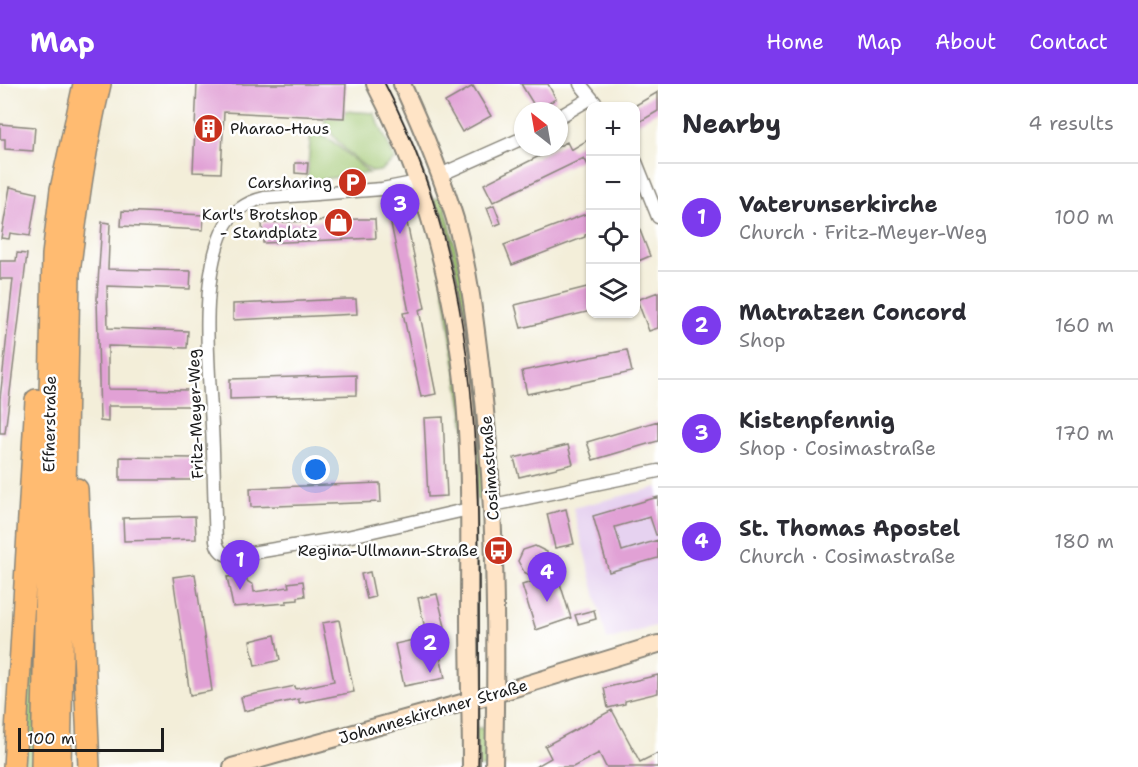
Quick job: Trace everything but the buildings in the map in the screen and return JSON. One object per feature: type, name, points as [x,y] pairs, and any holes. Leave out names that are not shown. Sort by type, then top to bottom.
[{"type":"highway","name":"Effnerstraße","points":[[42,767],[53,255],[61,189],[84,84]]},
{"type":"highway","name":"Effnerstraße","points":[[60,767],[69,273],[88,140],[100,84]]},
{"type":"highway","points":[[14,767],[36,396],[50,345]]},
{"type":"highway","points":[[65,446],[77,484],[89,767]]},
{"type":"main road","name":"Cosimastraße","points":[[375,84],[418,182],[440,251],[454,320],[465,399],[469,509],[471,767]]},
{"type":"main road","name":"Cosimastraße","points":[[402,84],[440,175],[460,243],[475,316],[493,505],[494,767]]},
{"type":"main road","points":[[418,182],[440,175]]},
{"type":"main road","name":"Johanneskirchner Straße","points":[[232,767],[494,694],[658,644]]},
{"type":"main road","name":"Johanneskirchner Straße","points":[[633,653],[658,649]]},
{"type":"street","points":[[580,84],[594,102]]},
{"type":"street","points":[[568,113],[586,105]]},
{"type":"street","points":[[440,175],[514,142]]},
{"type":"street","points":[[640,172],[658,217]]},
{"type":"street","name":"Fritz-Meyer-Weg","points":[[418,182],[382,189],[256,200],[239,209],[223,229],[213,264],[208,318],[216,541],[220,551],[233,556],[347,537],[469,509]]},
{"type":"street","points":[[493,505],[658,471]]},
{"type":"shaded area","points":[[658,487],[658,625],[607,640],[573,508]]},
{"type":"green space","points":[[344,111],[374,113],[395,159],[380,171],[373,172],[351,155],[330,132],[324,117]]},
{"type":"green space","points":[[311,132],[331,140],[369,173],[309,181],[307,177]]},
{"type":"green space","points":[[443,196],[470,310],[485,500],[476,499],[430,201]]},
{"type":"green space","points":[[38,407],[36,767],[19,767]]},
{"type":"green space","points":[[474,728],[489,728],[487,767],[473,767]]},
{"type":"tram line","points":[[385,84],[413,145],[435,206],[451,267],[463,328],[476,454],[478,767]]},
{"type":"place","name":"Pharao-Haus","points":[[209,128]]},
{"type":"place","name":"Carsharing","points":[[353,182]]},
{"type":"place","name":"Karl's Brotshop - Standplatz","points":[[339,223]]},
{"type":"place","name":"Kistenpfennig","points":[[400,234]]},
{"type":"place","name":"Regina-Ullmann-Straße","points":[[499,550]]},
{"type":"place","name":"Vaterunserkirche","points":[[240,590]]},
{"type":"place","name":"St. Thomas Apostel","points":[[547,602]]},
{"type":"place","name":"Matratzen Concord","points":[[430,673]]}]
